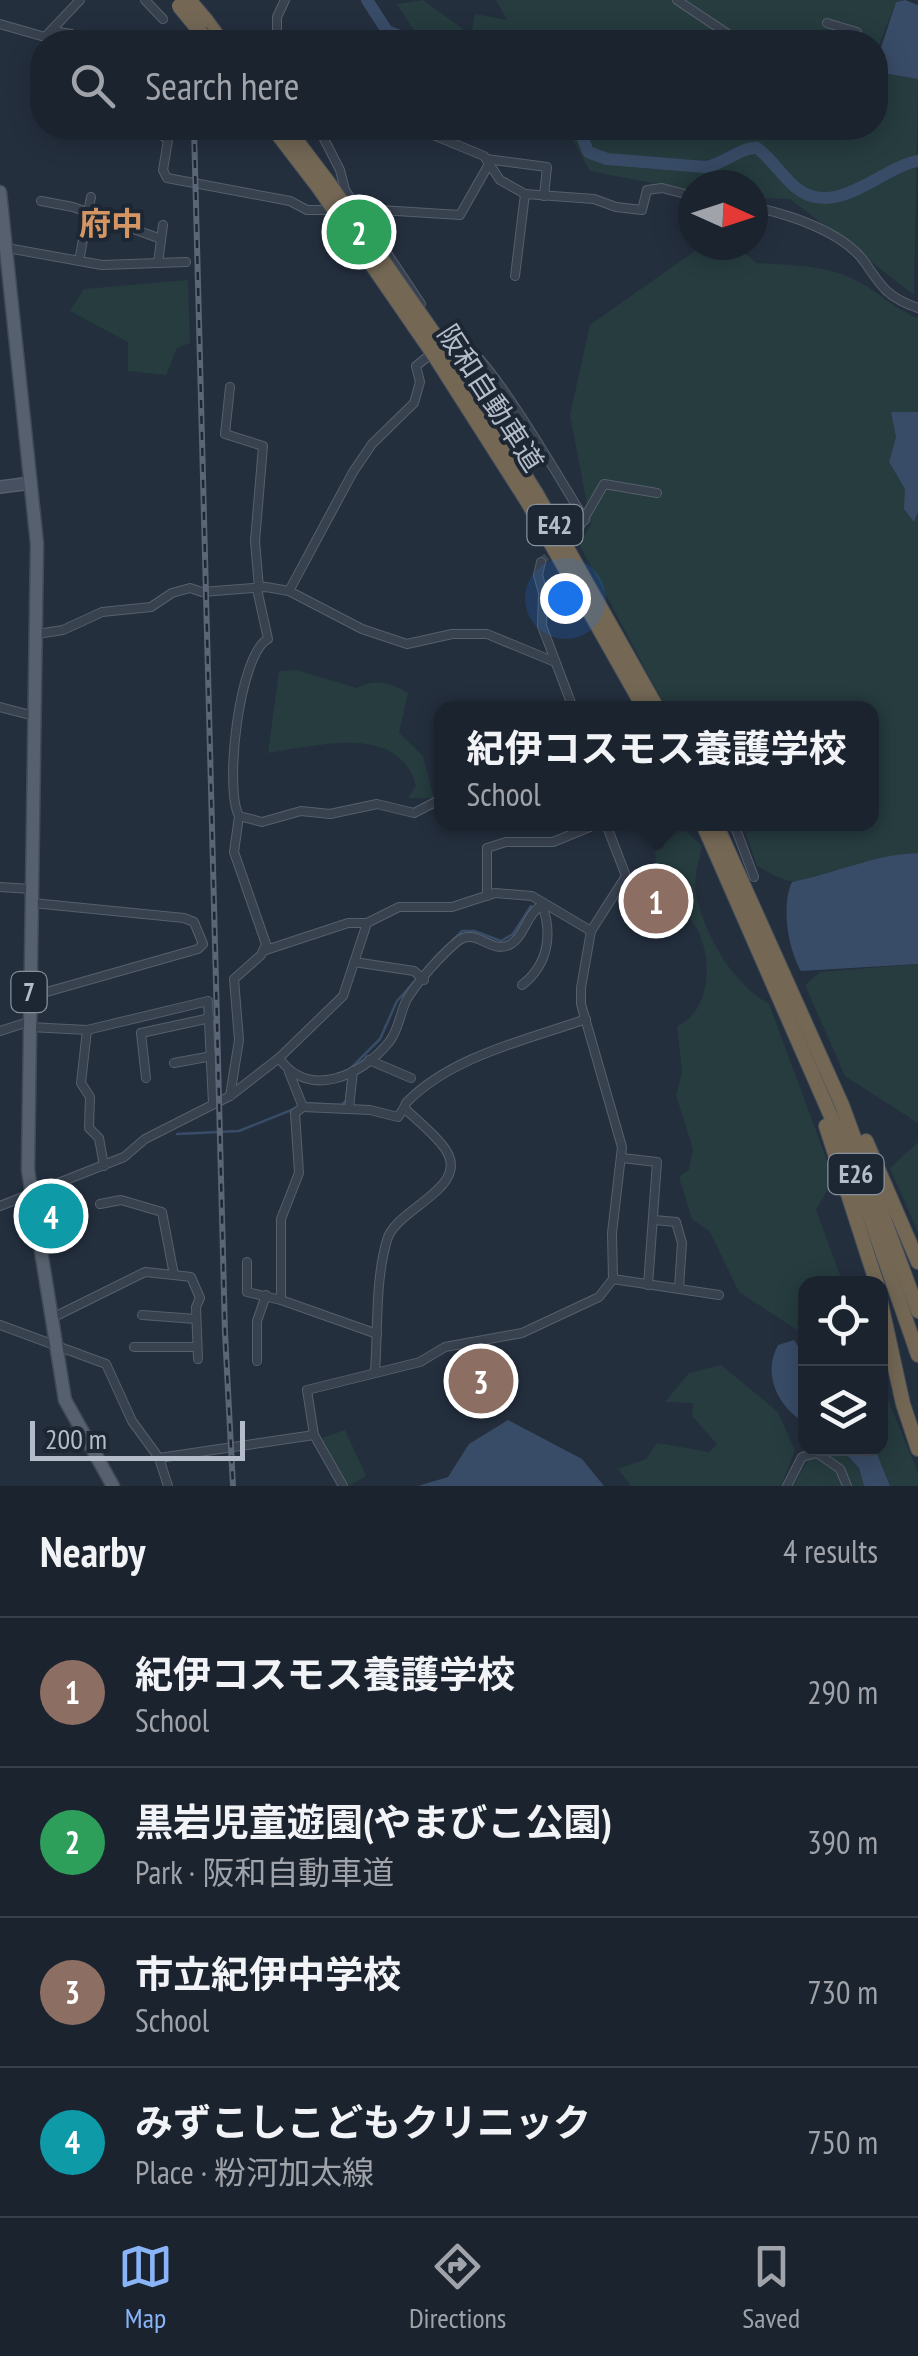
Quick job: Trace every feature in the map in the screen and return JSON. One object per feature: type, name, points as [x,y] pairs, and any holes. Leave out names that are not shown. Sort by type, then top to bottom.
[{"type":"highway","points":[[181,2],[206,20],[209,30]]},
{"type":"highway","points":[[181,2],[203,30]]},
{"type":"highway","name":"阪和自動車道","points":[[284,140],[323,185]]},
{"type":"highway","name":"阪和自動車道","points":[[295,140],[442,348],[536,493],[653,701]]},
{"type":"highway","name":"阪和自動車道","points":[[442,348],[640,701]]},
{"type":"highway","points":[[706,831],[782,998],[874,1276]]},
{"type":"highway","points":[[719,831],[918,1262]]},
{"type":"highway","name":"E26","points":[[782,998],[868,1204],[918,1354]]},
{"type":"highway","name":"E26","points":[[814,1038],[918,1311]]},
{"type":"highway","points":[[888,1333],[918,1448]]},
{"type":"main road","name":"7","points":[[0,192],[31,483],[37,634],[28,1025],[30,1194],[69,1414],[113,1486]]},
{"type":"main road","points":[[0,487],[31,483]]},
{"type":"street","points":[[55,30],[80,0]]},
{"type":"street","points":[[146,0],[164,19]]},
{"type":"street","points":[[276,30],[276,17],[285,0]]},
{"type":"street","points":[[677,0],[722,30]]},
{"type":"street","points":[[0,24],[30,35]]},
{"type":"street","points":[[827,24],[850,30]]},
{"type":"street","points":[[168,140],[163,170],[167,178],[290,201],[308,210],[356,206],[460,215],[487,162]]},
{"type":"street","points":[[324,140],[356,206],[442,348]]},
{"type":"street","points":[[448,140],[487,162],[547,168],[544,196]]},
{"type":"street","points":[[487,162],[500,180],[525,194],[594,198],[616,207],[642,210],[647,190],[662,188],[678,192]]},
{"type":"street","points":[[514,276],[525,194]]},
{"type":"street","points":[[79,261],[90,197]]},
{"type":"street","points":[[41,202],[88,212],[161,239]]},
{"type":"street","points":[[768,210],[798,217],[825,231],[866,263],[886,296],[918,308]]},
{"type":"street","points":[[158,264],[163,226]]},
{"type":"street","points":[[7,248],[102,266],[186,262]]},
{"type":"street","points":[[288,591],[353,472],[372,444],[414,403],[420,391],[416,366],[459,336],[545,452],[585,520]]},
{"type":"street","points":[[230,386],[225,434],[263,446],[255,541],[258,589],[268,639],[253,652],[244,686],[233,774],[239,816],[234,852],[263,926],[263,951]]},
{"type":"street","points":[[578,530],[604,484],[657,493]]},
{"type":"street","points":[[542,562],[540,615],[570,701]]},
{"type":"street","points":[[37,634],[63,630],[102,612],[141,610],[190,588],[202,592],[258,589],[288,591],[362,629],[407,644],[452,634],[487,634],[555,662]]},
{"type":"street","points":[[0,707],[34,716]]},
{"type":"street","points":[[239,816],[262,822],[301,811],[330,814],[377,804],[414,813],[434,803]]},
{"type":"street","points":[[486,896],[487,848],[506,842],[553,842],[580,831]]},
{"type":"street","points":[[343,1486],[314,1434],[307,1390],[420,1362],[445,1347],[541,1326],[599,1298],[612,1279],[612,1233],[622,1158],[581,988],[592,932],[626,876],[609,831]]},
{"type":"street","points":[[737,831],[754,878]]},
{"type":"street","points":[[0,887],[31,896],[184,918],[194,922],[203,944],[198,950],[29,997]]},
{"type":"street","points":[[230,1096],[239,1040],[234,979],[263,951],[348,923],[366,923],[399,908],[452,906],[486,896],[532,896],[592,932]]},
{"type":"street","points":[[289,1072],[308,1082],[334,1080],[353,1072],[391,1041],[408,998],[466,936],[498,948],[508,946],[518,937],[532,911],[542,904]]},
{"type":"street","points":[[522,984],[543,961],[548,919],[542,904]]},
{"type":"street","points":[[0,1206],[104,1166],[230,1096],[280,1058],[343,996],[366,923]]},
{"type":"street","points":[[354,962],[414,972],[424,980]]},
{"type":"street","points":[[0,1031],[28,1025],[87,1030],[208,1002],[213,1104]]},
{"type":"street","points":[[146,1078],[140,1033],[210,1018]]},
{"type":"street","points":[[282,1300],[282,1220],[297,1182],[295,1113],[303,1107],[349,1108],[390,1119],[398,1117],[410,1098],[450,1071],[523,1039],[586,1019]]},
{"type":"street","points":[[87,1030],[81,1082],[90,1097],[89,1128],[99,1138],[104,1166]]},
{"type":"street","points":[[174,1063],[212,1056]]},
{"type":"street","points":[[280,1058],[303,1107]]},
{"type":"street","points":[[369,1060],[411,1078]]},
{"type":"street","points":[[349,1108],[353,1072]]},
{"type":"street","points":[[375,1372],[386,1242],[398,1218],[438,1192],[449,1175],[451,1158],[404,1108]]},
{"type":"street","points":[[622,1158],[657,1162],[648,1285]]},
{"type":"street","points":[[100,1204],[121,1200],[162,1212],[174,1275]]},
{"type":"street","points":[[654,1220],[676,1222],[682,1243],[679,1288]]},
{"type":"street","points":[[247,1262],[247,1292],[282,1300],[378,1334]]},
{"type":"street","points":[[50,1319],[145,1272],[191,1277],[200,1298],[196,1319],[198,1359]]},
{"type":"street","points":[[612,1279],[718,1295]]},
{"type":"street","points":[[257,1361],[257,1322],[266,1295]]},
{"type":"street","points":[[142,1315],[196,1319]]},
{"type":"street","points":[[0,1325],[106,1364],[132,1421],[159,1458],[168,1486]]},
{"type":"street","points":[[134,1347],[198,1348]]},
{"type":"street","points":[[159,1458],[314,1434]]},
{"type":"street","points":[[787,1486],[802,1457],[817,1453],[840,1469],[847,1486]]},
{"type":"green space","points":[[423,0],[464,30],[414,30],[397,4]]},
{"type":"green space","points":[[496,0],[903,0],[896,2],[885,30],[472,30],[475,14],[507,20]]},
{"type":"green space","points":[[888,74],[918,79],[914,295],[790,199],[768,198],[768,170],[678,170],[678,188],[590,171],[573,140],[888,140]]},
{"type":"green space","points":[[682,260],[753,260],[833,272],[918,318],[918,412],[891,412],[896,437],[889,462],[905,489],[914,521],[918,512],[918,853],[809,880],[784,879],[757,866],[745,831],[879,831],[879,701],[662,701],[579,544],[591,525],[570,415],[590,325]]},
{"type":"green space","points":[[188,280],[190,343],[177,348],[166,375],[128,371],[128,342],[70,311],[84,289]]},
{"type":"green space","points":[[296,670],[357,688],[383,683],[408,693],[399,733],[423,756],[434,798],[408,798],[416,786],[407,766],[392,753],[374,746],[331,743],[268,753],[279,671]]},
{"type":"green space","points":[[666,831],[686,831],[702,846],[695,888],[706,926],[732,971],[769,1004],[834,1179],[816,1210],[840,1276],[798,1276],[798,1330],[739,1292],[710,1232],[692,1219],[679,1177],[689,1170],[693,1149],[676,1095],[682,1073],[677,1026],[697,1008],[707,966],[694,924],[662,888],[655,851],[664,847]]},
{"type":"green space","points":[[918,964],[918,1123],[845,1076],[805,985],[820,972]]},
{"type":"green space","points":[[918,1142],[918,1232],[890,1168]]},
{"type":"green space","points":[[721,1365],[778,1412],[795,1450],[781,1486],[631,1486],[618,1469],[646,1459],[657,1443],[709,1452],[717,1444],[692,1416],[693,1403],[665,1402],[689,1373]]},
{"type":"green space","points":[[888,1400],[918,1473],[918,1486],[890,1486],[878,1456],[888,1456]]},
{"type":"green space","points":[[345,1430],[366,1476],[349,1486],[335,1471],[322,1438]]},
{"type":"green space","points":[[848,1456],[859,1468],[864,1486],[793,1486],[810,1457]]},
{"type":"water","points":[[905,0],[918,5],[918,79],[888,74],[887,30],[896,2]]},
{"type":"water","points":[[891,412],[918,412],[918,512],[914,522],[904,509],[905,489],[889,462],[896,437]]},
{"type":"water","points":[[918,853],[918,964],[801,971],[788,927],[787,903],[792,882],[886,857]]},
{"type":"water","points":[[794,1340],[798,1346],[798,1418],[780,1399],[772,1379],[773,1356],[778,1345]]},
{"type":"water","points":[[508,1420],[582,1459],[604,1486],[418,1486],[448,1477],[469,1444]]},
{"type":"water","points":[[848,1456],[878,1456],[890,1486],[864,1486],[859,1468]]},
{"type":"waterway","points":[[367,0],[386,30]]},
{"type":"waterway","points":[[584,140],[588,152],[607,159],[705,167],[757,148],[795,187],[810,196],[826,198],[858,189],[918,161]]},
{"type":"waterway","points":[[452,941],[462,931],[501,941],[513,934],[531,906]]},
{"type":"waterway","points":[[351,1068],[380,1039],[397,1001],[429,965]]},
{"type":"waterway","points":[[306,1103],[341,1105],[346,1101],[348,1081]]},
{"type":"waterway","points":[[177,1134],[239,1131],[294,1109]]},
{"type":"tunnel","points":[[541,562],[578,529]]},
{"type":"railway","points":[[194,0],[195,30]]},
{"type":"railway","points":[[194,140],[225,1333],[233,1486]]},
{"type":"place","name":"黒岩児童遊園(やまびこ公園)","points":[[359,232]]},
{"type":"place","name":"紀伊コスモス養護学校","points":[[656,901]]},
{"type":"place","name":"みずこしこどもクリニック","points":[[51,1216]]},
{"type":"place","name":"市立紀伊中学校","points":[[481,1381]]},
{"type":"district","name":"府中","points":[[111,224]]}]
